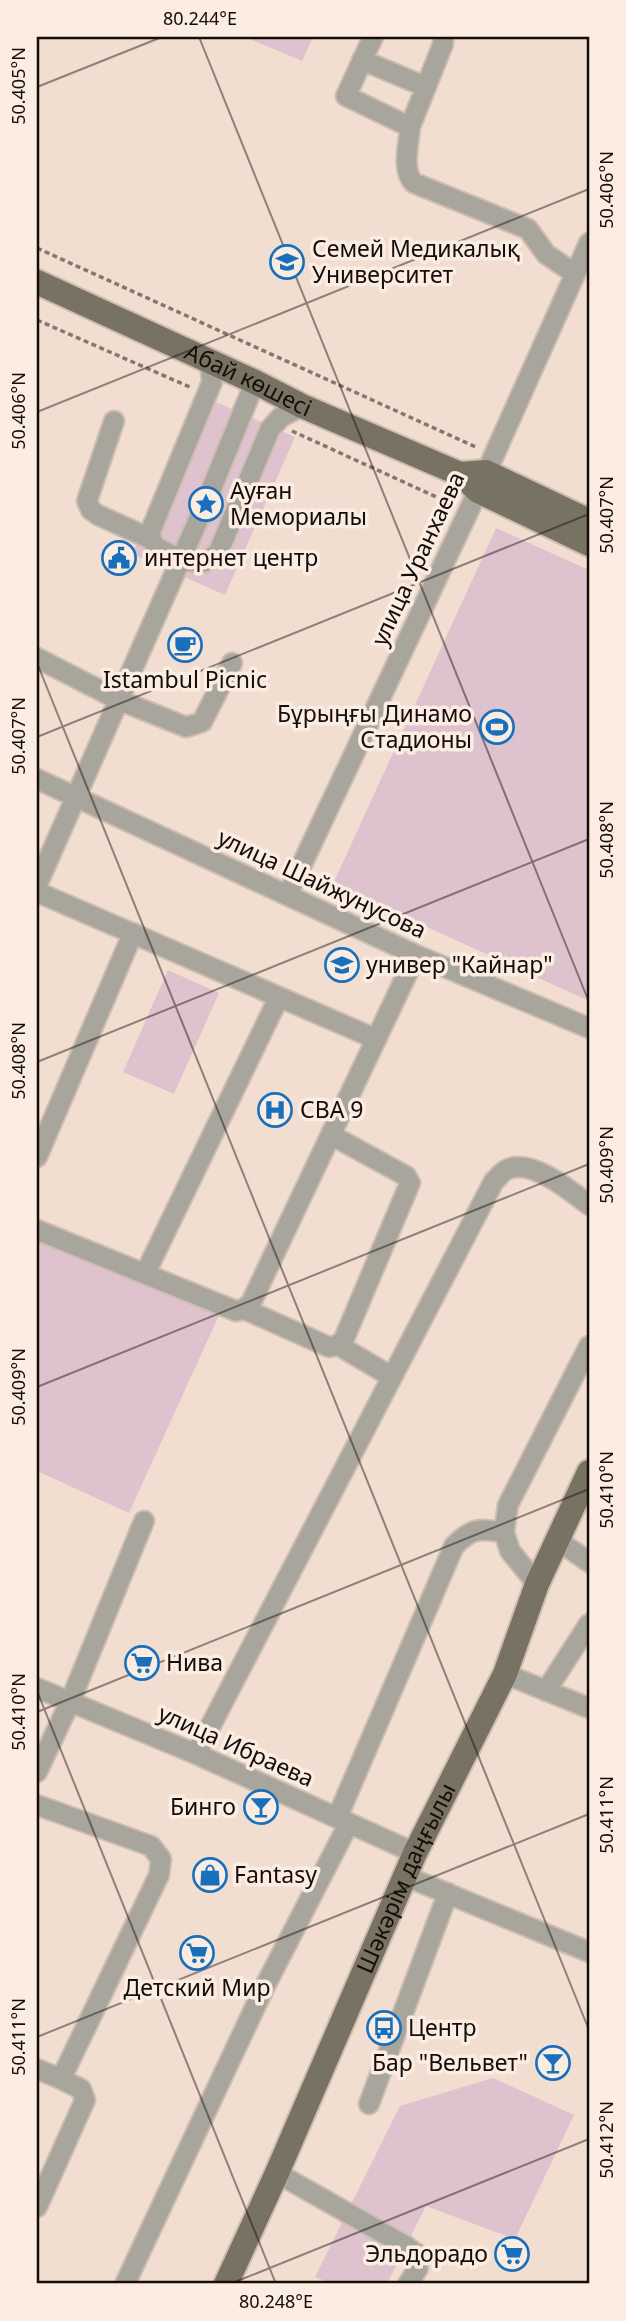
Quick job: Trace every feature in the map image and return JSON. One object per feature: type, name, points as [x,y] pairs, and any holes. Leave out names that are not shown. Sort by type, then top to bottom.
[{"type":"main road","name":"Абай көшесі","points":[[37,282],[256,382],[302,406],[460,474],[486,473]]},
{"type":"main road","points":[[486,473],[589,521]]},
{"type":"main road","points":[[486,473],[589,544]]},
{"type":"main road","name":"Шәкәрім даңғылы","points":[[226,2284],[277,2173],[410,1864],[505,1674],[537,1584],[589,1472]]},
{"type":"street","points":[[373,37],[346,96],[410,127]]},
{"type":"street","points":[[437,39],[426,87],[410,127],[408,177],[414,183],[528,229],[546,254],[575,274]]},
{"type":"street","points":[[362,60],[426,87]]},
{"type":"street","name":"улица Уранхаева","points":[[288,894],[588,249]]},
{"type":"street","points":[[210,362],[212,382],[151,530],[151,539],[156,547],[181,560],[205,562],[218,553],[270,429],[281,416],[302,406]]},
{"type":"street","points":[[37,885],[181,560],[256,382]]},
{"type":"street","points":[[114,421],[87,501],[91,510],[98,515],[151,539]]},
{"type":"street","points":[[37,658],[119,700],[186,727],[202,722],[232,663]]},
{"type":"street","name":"улица Шайжунусова","points":[[37,779],[416,955],[589,1028]]},
{"type":"street","points":[[37,892],[376,1039]]},
{"type":"street","points":[[37,1157],[133,933]]},
{"type":"street","points":[[37,1230],[236,1311],[247,1306],[416,955]]},
{"type":"street","points":[[145,1274],[279,997]]},
{"type":"street","points":[[247,1306],[329,1347],[338,1345],[344,1339],[410,1183],[406,1176],[331,1135]]},
{"type":"street","points":[[196,1754],[494,1181],[507,1169],[525,1167],[561,1183],[589,1205]]},
{"type":"street","points":[[338,1345],[393,1377]]},
{"type":"street","points":[[537,1584],[510,1551],[504,1532],[509,1505],[589,1346]]},
{"type":"street","points":[[37,1772],[70,1702],[144,1521]]},
{"type":"street","points":[[125,2284],[343,1821],[454,1546],[468,1532],[479,1529],[504,1532]]},
{"type":"street","points":[[557,1540],[589,1562]]},
{"type":"street","points":[[546,1691],[589,1624]]},
{"type":"street","points":[[505,1674],[589,1708]]},
{"type":"street","name":"улица Ибраева","points":[[37,1688],[196,1754],[343,1821],[410,1864],[448,1894],[589,1952]]},
{"type":"street","points":[[37,1805],[151,1846],[161,1859],[159,1875],[61,2079]]},
{"type":"street","points":[[369,2104],[448,1894]]},
{"type":"street","points":[[37,2069],[81,2089],[85,2100],[37,2207]]},
{"type":"street","points":[[277,2173],[407,2246],[418,2255],[418,2268],[408,2284]]},
{"type":"path","points":[[37,248],[486,473]]},
{"type":"shaded area","points":[[245,37],[313,37],[302,61]]},
{"type":"shaded area","points":[[203,396],[295,437],[225,595],[132,554]]},
{"type":"shaded area","name":"Бұрыңғы Динамо Стадионы","points":[[496,528],[589,570],[589,1001],[333,884]]},
{"type":"shaded area","points":[[168,970],[219,993],[174,1094],[123,1072]]},
{"type":"shaded area","points":[[37,1236],[220,1313],[129,1513],[37,1471]]},
{"type":"shaded area","points":[[493,2078],[574,2115],[515,2239],[426,2206],[387,2284],[333,2284],[315,2277],[400,2106]]},
{"type":"place","name":"Семей Медикалық Университет","points":[[287,262]]},
{"type":"place","name":"Ауған Мемориалы","points":[[206,504]]},
{"type":"place","name":"интернет центр","points":[[119,558]]},
{"type":"place","name":"Istambul Picnic","points":[[185,645]]},
{"type":"place","name":"Бұрыңғы Динамо Стадионы","points":[[497,727]]},
{"type":"place","name":"универ \"Кайнар\"","points":[[342,965]]},
{"type":"place","name":"СВА 9","points":[[275,1110]]},
{"type":"place","name":"Нива","points":[[142,1663]]},
{"type":"place","name":"Бинго","points":[[261,1807]]},
{"type":"place","name":"Fantasy","points":[[210,1875]]},
{"type":"place","name":"Детский Мир","points":[[197,1953]]},
{"type":"place","name":"Центр","points":[[384,2028]]},
{"type":"place","name":"Бар \"Вельвет\"","points":[[553,2063]]},
{"type":"place","name":"Эльдорадо","points":[[512,2254]]}]
